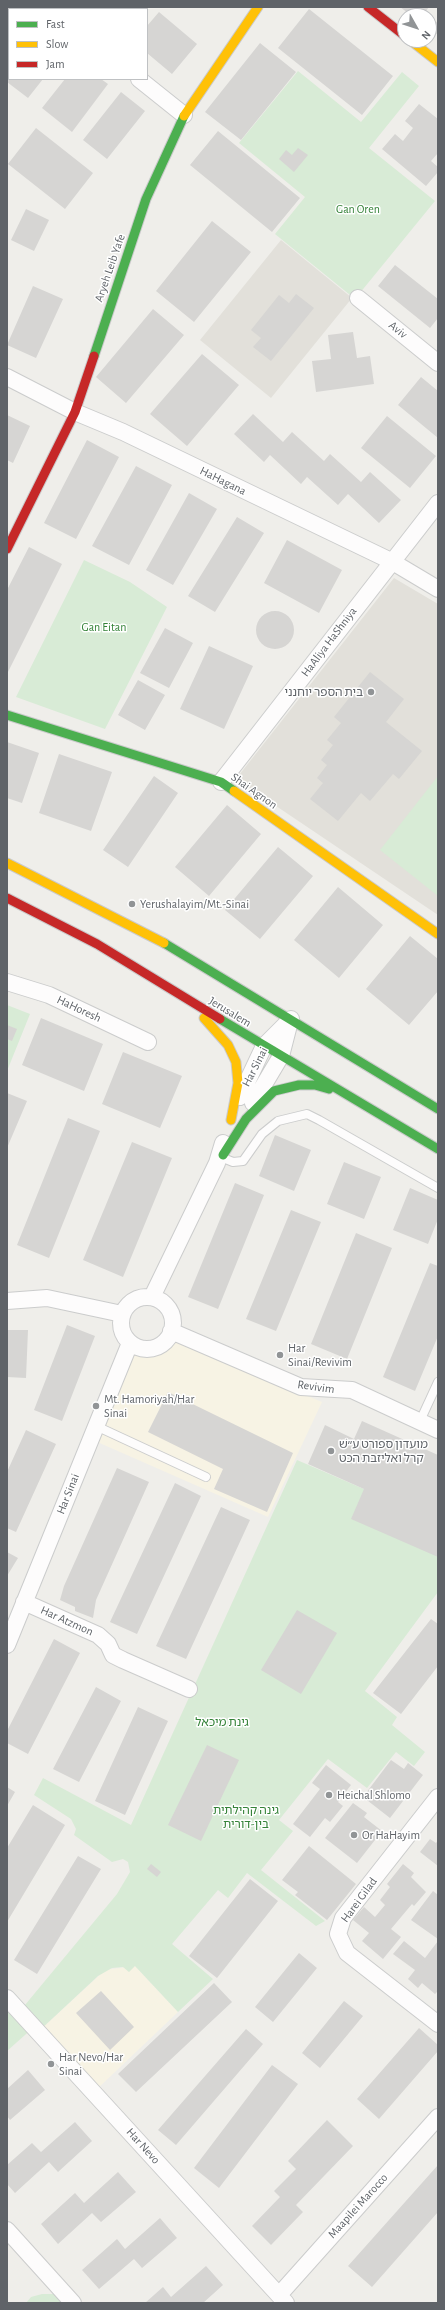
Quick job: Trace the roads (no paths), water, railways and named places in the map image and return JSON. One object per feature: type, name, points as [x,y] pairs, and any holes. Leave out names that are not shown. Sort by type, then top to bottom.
[{"type":"main road","name":"Aryeh Leib Yafe","points":[[7,549],[75,412],[146,199],[184,115],[258,7]]},
{"type":"main road","points":[[368,7],[397,30]]},
{"type":"main road","points":[[420,48],[438,62]]},
{"type":"main road","name":"Shai Agnon","points":[[7,715],[221,782],[438,934]]},
{"type":"main road","points":[[7,863],[147,932],[438,1108]]},
{"type":"main road","name":"Jerusalem","points":[[7,898],[97,944],[264,1046],[438,1149]]},
{"type":"main road","points":[[188,1000],[217,1030],[236,1062],[238,1083],[231,1120]]},
{"type":"main road","points":[[221,1156],[246,1119],[263,1100],[274,1091],[286,1086],[315,1085],[344,1094]]},
{"type":"street","points":[[140,80],[184,115]]},
{"type":"street","name":"Aviv","points":[[358,298],[438,363]]},
{"type":"street","name":"HaHagana","points":[[7,377],[75,412],[123,432],[391,561],[438,589]]},
{"type":"street","name":"HaAliya HaShniya","points":[[221,782],[391,561],[438,503]]},
{"type":"street","name":"HaHoresh","points":[[7,982],[49,995],[148,1042]]},
{"type":"street","name":"Har Sinai","points":[[221,1156],[231,1120],[264,1046],[291,1019]]},
{"type":"street","name":"Har Sinai","points":[[152,1297],[221,1156],[281,1056],[291,1019]]},
{"type":"street","points":[[152,1297],[160,1300],[169,1310],[173,1322],[171,1331],[162,1344],[154,1348],[142,1348],[130,1343],[122,1330],[122,1314],[131,1302],[137,1298],[152,1297]]},
{"type":"street","points":[[7,1301],[47,1298],[122,1314]]},
{"type":"street","name":"Revivim","points":[[171,1331],[301,1387],[352,1390],[438,1430]]},
{"type":"street","name":"Har Sinai","points":[[7,1646],[130,1343]]},
{"type":"street","name":"Har Atzmon","points":[[24,1602],[98,1634],[108,1644],[113,1655],[189,1689]]},
{"type":"street","name":"Harei Gilad","points":[[438,1797],[343,1918],[338,1934],[347,1953],[438,2024]]},
{"type":"street","name":"Har Nevo","points":[[7,1998],[282,2299]]},
{"type":"street","name":"Maapilei Marocco","points":[[282,2299],[438,2117]]},
{"type":"street","points":[[7,2230],[73,2303]]},
{"type":"lane","points":[[221,1156],[233,1162],[243,1161],[262,1134],[278,1121],[307,1114],[438,1188]]},
{"type":"lane","points":[[420,1421],[438,1382]]},
{"type":"lane","points":[[96,1426],[206,1476]]},
{"type":"place","name":"בית הספר יוחנני","points":[[371,692]]},
{"type":"place","name":"Yerushalayim/Mt.-Sinai","points":[[132,904]]},
{"type":"place","name":"Har Sinai/Revivim","points":[[280,1355]]},
{"type":"place","name":"Mt. Hamoriyah/Har Sinai","points":[[96,1406]]},
{"type":"place","name":"מועדון ספורט ע״שׁ קרל ואליזבת הכט","points":[[331,1451]]},
{"type":"place","name":"Heichal Shlomo","points":[[329,1795]]},
{"type":"place","name":"Or HaHayim","points":[[354,1835]]},
{"type":"place","name":"Har Nevo/Har Sinai","points":[[51,2064]]},
{"type":"park label","name":"Gan Oren","points":[[358,209]]},
{"type":"park label","name":"Gan Eitan","points":[[104,627]]},
{"type":"park label","name":"גינת מיכאל","points":[[222,1722]]},
{"type":"park label","name":"גינה קהילתית בין-דורית","points":[[246,1817]]}]
